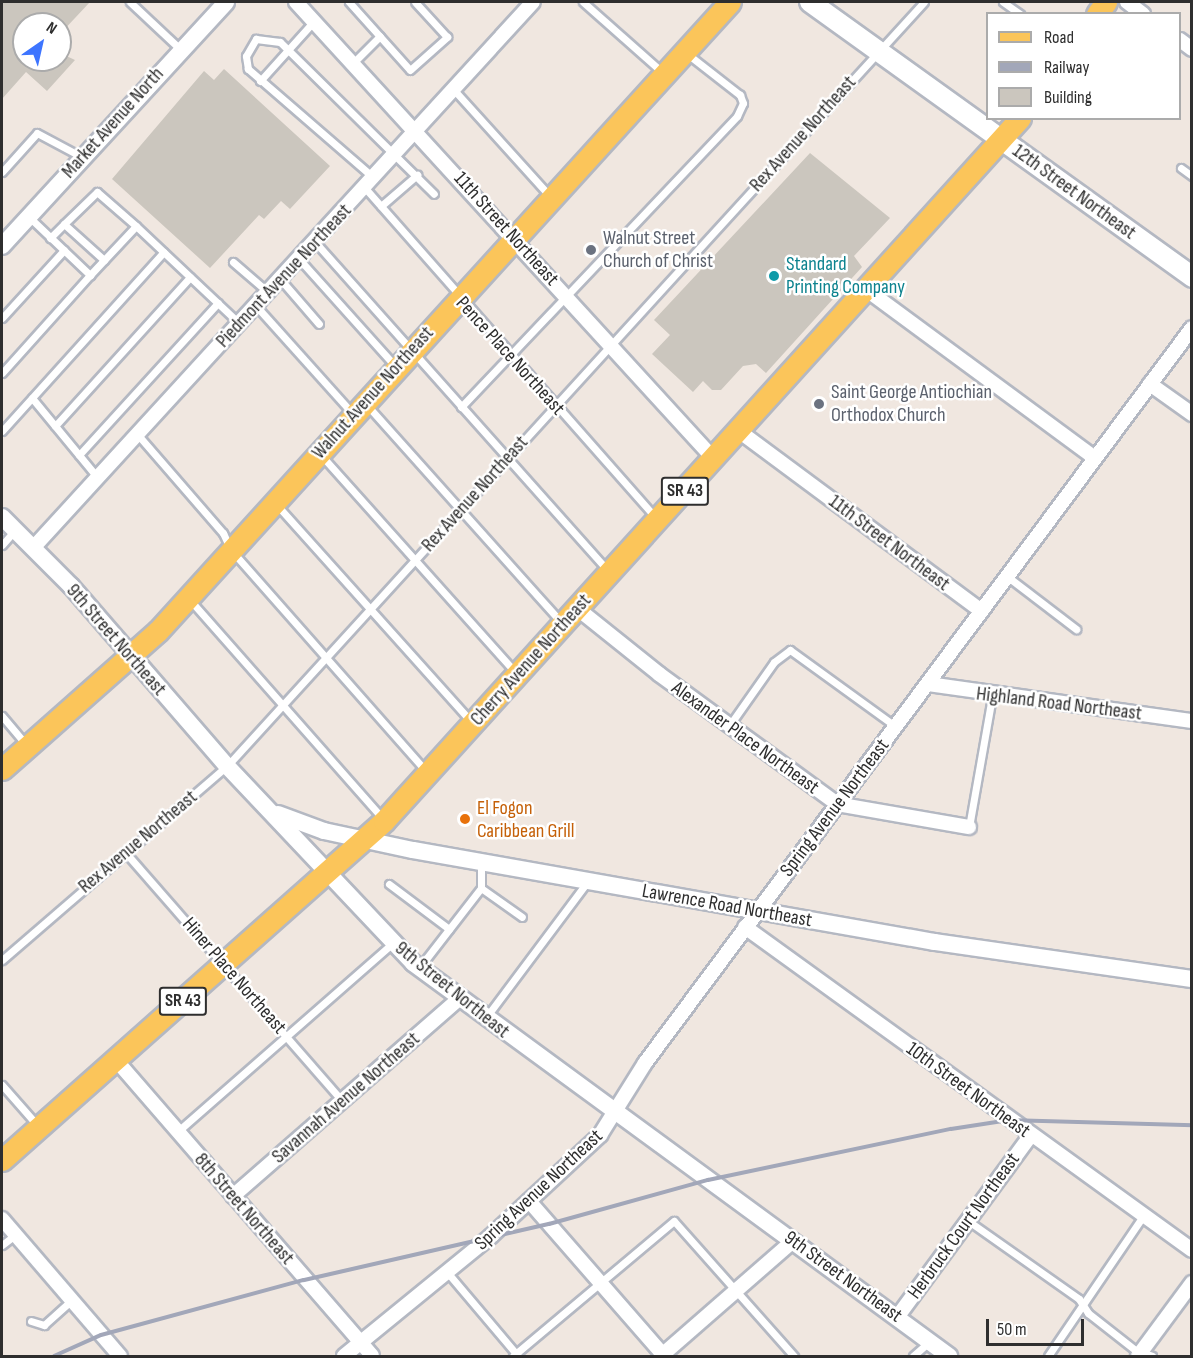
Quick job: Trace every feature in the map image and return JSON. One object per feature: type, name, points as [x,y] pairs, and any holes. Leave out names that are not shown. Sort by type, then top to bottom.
[{"type":"main road","name":"Walnut Avenue Northeast","points":[[2,769],[131,657],[188,598],[730,2]]},
{"type":"main road","name":"12th Street Northeast","points":[[810,2],[1191,277]]},
{"type":"main road","name":"Cherry Avenue Northeast","points":[[2,1160],[384,821],[1004,140],[1019,120]]},
{"type":"street","name":"Market Avenue North","points":[[2,246],[180,49],[226,2]]},
{"type":"street","name":"11th Street Northeast","points":[[296,2],[355,61],[714,459]]},
{"type":"street","name":"Piedmont Avenue Northeast","points":[[33,548],[316,243],[533,2]]},
{"type":"street","points":[[1127,2],[1140,12]]},
{"type":"street","points":[[867,290],[1095,458]]},
{"type":"street","name":"Spring Avenue Northeast","points":[[344,1356],[447,1272],[529,1201],[600,1135],[616,1114],[628,1087],[1191,328]]},
{"type":"street","points":[[1150,384],[1191,414]]},
{"type":"street","name":"11th Street Northeast","points":[[739,431],[981,611]]},
{"type":"street","name":"9th Street Northeast","points":[[2,517],[33,548],[227,766],[419,968],[485,1019],[898,1316],[949,1356]]},
{"type":"street","name":"Alexander Place Northeast","points":[[578,609],[729,727],[837,804],[969,826]]},
{"type":"street","name":"Highland Road Northeast","points":[[927,684],[992,696],[1191,722]]},
{"type":"street","name":"Lawrence Road Northeast","points":[[268,810],[300,824],[364,840],[481,862],[757,912],[1191,979]]},
{"type":"street","name":"10th Street Northeast","points":[[746,927],[1030,1136],[1191,1250]]},
{"type":"street","name":"Savannah Avenue Northeast","points":[[233,1196],[459,999]]},
{"type":"street","name":"8th Street Northeast","points":[[116,1060],[372,1356]]},
{"type":"street","name":"Herbruck Court Northeast","points":[[898,1316],[1030,1136]]},
{"type":"street","points":[[529,1201],[662,1356],[793,1241]]},
{"type":"street","points":[[2,1219],[72,1300],[112,1354]]},
{"type":"street","points":[[1144,1355],[1191,1283]]},
{"type":"lane","points":[[130,2],[180,49]]},
{"type":"lane","points":[[349,2],[410,70],[447,37],[416,2]]},
{"type":"lane","points":[[583,2],[664,74]]},
{"type":"lane","name":"Rex Avenue Northeast","points":[[2,960],[227,766],[924,2]]},
{"type":"lane","points":[[1003,2],[1017,12]]},
{"type":"lane","points":[[314,21],[286,48],[260,81],[248,69],[249,46],[267,37],[286,48],[397,153],[434,194]]},
{"type":"lane","points":[[355,61],[380,36]]},
{"type":"lane","points":[[461,406],[512,356],[701,158],[743,103],[740,95],[684,51]]},
{"type":"lane","name":"Pence Place Northeast","points":[[260,81],[370,183],[381,206],[459,298],[658,520]]},
{"type":"lane","points":[[454,90],[551,198]]},
{"type":"lane","points":[[2,172],[37,133],[82,157]]},
{"type":"lane","points":[[1181,168],[1191,176]]},
{"type":"lane","points":[[381,206],[417,175]]},
{"type":"lane","points":[[50,238],[97,192],[240,324]]},
{"type":"lane","points":[[28,216],[90,275]]},
{"type":"lane","points":[[64,224],[104,260]]},
{"type":"lane","points":[[2,373],[136,226]]},
{"type":"lane","points":[[316,243],[610,573]]},
{"type":"lane","points":[[2,318],[64,250]]},
{"type":"lane","points":[[2,431],[164,252]]},
{"type":"lane","points":[[300,260],[396,368]]},
{"type":"lane","points":[[233,262],[269,293]]},
{"type":"lane","points":[[55,426],[190,277]]},
{"type":"lane","points":[[281,280],[319,324]]},
{"type":"lane","points":[[79,455],[218,303]]},
{"type":"lane","points":[[256,307],[459,511],[563,624]]},
{"type":"lane","points":[[32,398],[98,478]]},
{"type":"lane","points":[[138,435],[223,533],[231,550],[428,773]]},
{"type":"lane","points":[[319,453],[518,675]]},
{"type":"lane","points":[[274,502],[473,724]]},
{"type":"lane","points":[[2,545],[15,530]]},
{"type":"lane","points":[[1008,577],[1076,629]]},
{"type":"lane","points":[[188,598],[384,821]]},
{"type":"lane","points":[[729,727],[774,662],[790,650],[895,726]]},
{"type":"lane","points":[[969,826],[992,696]]},
{"type":"lane","points":[[2,716],[27,747]]},
{"type":"lane","name":"Hiner Place Northeast","points":[[125,852],[342,1101]]},
{"type":"lane","points":[[419,968],[481,888],[481,862]]},
{"type":"lane","points":[[485,1019],[588,881]]},
{"type":"lane","points":[[389,884],[449,929]]},
{"type":"lane","points":[[481,888],[522,917]]},
{"type":"lane","points":[[177,1132],[393,943]]},
{"type":"lane","points":[[2,1085],[39,1127]]},
{"type":"lane","points":[[1048,1356],[1084,1305],[1086,1295],[1144,1215]]},
{"type":"lane","points":[[967,1220],[1084,1305],[1144,1355]]},
{"type":"lane","points":[[447,1272],[516,1356],[674,1221],[794,1356]]},
{"type":"lane","points":[[2,1245],[15,1235]]},
{"type":"lane","points":[[31,1321],[44,1325],[72,1300]]},
{"type":"lane","points":[[913,1356],[930,1341]]},
{"type":"building","points":[[2,2],[90,2],[72,21],[72,12],[12,12],[12,72],[26,72],[2,99]]},
{"type":"building","points":[[224,69],[330,166],[290,209],[281,201],[264,219],[259,215],[210,268],[112,179],[204,71],[214,80]]},
{"type":"building","points":[[26,72],[64,72],[47,91]]},
{"type":"building","name":"Standard Printing Company","points":[[810,153],[890,218],[854,256],[862,267],[766,373],[756,364],[743,366],[721,390],[712,390],[703,381],[693,392],[652,354],[670,335],[654,320]]},
{"type":"railway","points":[[54,1356],[101,1335],[304,1280],[549,1224],[708,1180],[951,1129],[1009,1120],[1192,1125]]},
{"type":"place","name":"Walnut Street Church of Christ","points":[[591,250]]},
{"type":"place","name":"Standard Printing Company","points":[[774,276]]},
{"type":"place","name":"Saint George Antiochian Orthodox Church","points":[[819,404]]},
{"type":"place","name":"El Fogon Caribbean Grill","points":[[465,819]]}]
